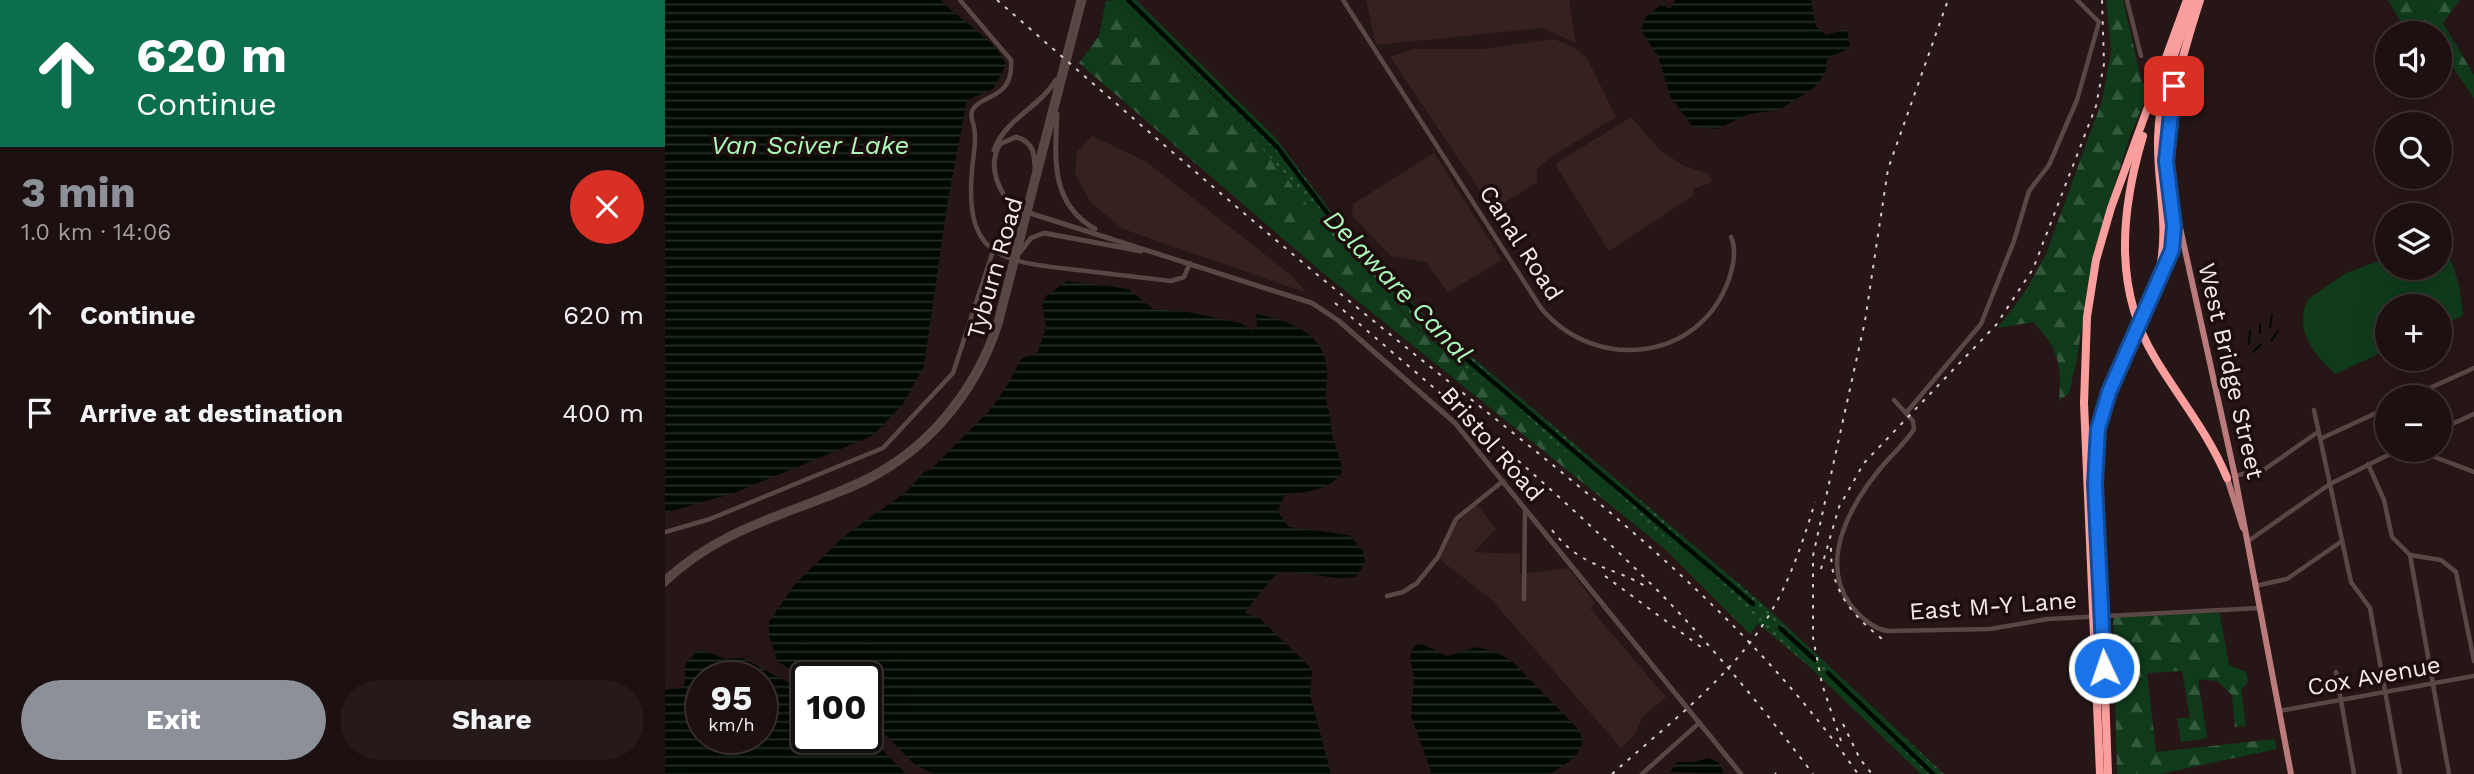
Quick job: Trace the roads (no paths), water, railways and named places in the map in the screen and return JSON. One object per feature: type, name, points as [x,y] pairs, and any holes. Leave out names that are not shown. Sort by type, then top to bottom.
[{"type":"highway","points":[[2115,195],[2152,99],[2185,0]]},
{"type":"highway","points":[[2100,774],[2084,360],[2093,274],[2115,195],[2185,0]]},
{"type":"highway","points":[[2144,314],[2157,278],[2164,238],[2158,147],[2162,98],[2194,0]]},
{"type":"highway","points":[[2108,774],[2096,449],[2109,392],[2167,267],[2174,241],[2166,161],[2172,96],[2202,0]]},
{"type":"highway","points":[[2152,99],[2135,165],[2125,222],[2125,269],[2134,314],[2144,338],[2231,477]]},
{"type":"highway","points":[[2168,137],[2171,183],[2179,223]]},
{"type":"main road","name":"Tyburn Road","points":[[665,576],[730,531],[870,475],[925,436],[950,409],[977,368],[996,322],[1083,0]]},
{"type":"main road","name":"Tyburn Road","points":[[1028,206],[1058,101],[1062,75]]},
{"type":"main road","points":[[1062,75],[1047,94],[1010,124],[999,138],[992,159],[994,181],[1009,205],[1031,219],[1136,246]]},
{"type":"main road","points":[[1058,101],[1055,167],[1062,196],[1075,214],[1090,227],[1136,246]]},
{"type":"main road","points":[[1035,172],[1034,152],[1027,141],[1013,138],[998,148],[995,169],[998,183],[1003,195],[1017,209],[1136,246]]},
{"type":"main road","name":"West Bridge Street","points":[[2179,223],[2260,608],[2291,774]]},
{"type":"main road","points":[[1016,253],[1031,238],[1051,233],[1154,251]]},
{"type":"main road","name":"Bristol Road","points":[[1136,246],[1301,299],[1329,313],[1444,411],[1741,774]]},
{"type":"main road","name":"Tyburn Road","points":[[665,584],[689,563],[727,538],[866,482],[924,444],[954,412],[984,365],[998,330],[1012,267]]},
{"type":"street","points":[[960,0],[1011,60],[1012,71],[1007,83],[991,99],[976,107],[972,115],[975,136],[970,206],[978,231],[993,251],[1005,258],[1032,265],[1171,281],[1184,277],[1190,263]]},
{"type":"street","name":"Canal Road","points":[[1343,0],[1542,309],[1570,335],[1598,347],[1629,351],[1658,347],[1681,337],[1701,322],[1723,292],[1733,261],[1731,237]]},
{"type":"street","points":[[1894,400],[1906,413],[1981,324],[2014,241],[2029,191],[2049,165],[2077,100],[2099,22],[2077,0]]},
{"type":"street","points":[[2127,0],[2141,56]]},
{"type":"street","points":[[665,532],[710,519],[883,449],[953,373],[993,251]]},
{"type":"street","points":[[2436,385],[2474,368]]},
{"type":"street","points":[[2314,410],[2351,582],[2370,608],[2400,774]]},
{"type":"street","name":"East M-Y Lane","points":[[1906,413],[1914,423],[1913,432],[1869,484],[1838,547],[1839,579],[1853,607],[1874,626],[1889,631],[1990,629],[2048,619],[2260,608]]},
{"type":"street","points":[[2320,439],[2375,414]]},
{"type":"street","points":[[2452,424],[2474,414]]},
{"type":"street","points":[[2231,477],[2265,469],[2318,432]]},
{"type":"street","points":[[2246,542],[2330,484],[2375,461]]},
{"type":"street","points":[[2448,462],[2474,472]]},
{"type":"street","points":[[2368,464],[2384,499],[2392,537],[2410,555],[2449,774]]},
{"type":"street","points":[[1387,596],[1403,592],[1417,583],[1438,557],[1456,519],[1503,481]]},
{"type":"street","points":[[1524,599],[1525,508]]},
{"type":"street","points":[[2255,586],[2287,579],[2342,541]]},
{"type":"street","points":[[2410,555],[2441,560],[2456,572],[2474,661]]},
{"type":"street","points":[[2336,672],[2354,774]]},
{"type":"street","name":"Cox Avenue","points":[[2279,711],[2474,676]]},
{"type":"street","points":[[1642,774],[1699,723]]},
{"type":"water","name":"Van Sciver Lake","points":[[665,0],[941,0],[994,46],[1006,65],[993,89],[967,100],[947,205],[924,366],[903,404],[872,436],[734,493],[665,513]]},
{"type":"water","points":[[1675,0],[1811,0],[1816,27],[1826,35],[1847,29],[1850,48],[1827,58],[1826,71],[1815,87],[1779,110],[1749,114],[1717,129],[1693,127],[1670,96],[1658,56],[1641,31],[1644,19],[1663,3],[1668,8],[1672,7]]},
{"type":"water","points":[[1067,281],[1129,289],[1153,309],[1188,312],[1241,323],[1253,331],[1257,327],[1256,314],[1287,322],[1311,336],[1319,346],[1325,357],[1326,398],[1342,472],[1324,487],[1285,494],[1278,512],[1289,527],[1349,535],[1363,551],[1365,563],[1357,576],[1348,578],[1297,572],[1278,573],[1245,613],[1259,618],[1312,671],[1310,695],[1331,774],[934,774],[915,765],[882,731],[882,662],[791,662],[791,669],[778,662],[769,636],[769,622],[795,584],[843,537],[907,491],[990,410],[1021,359],[1038,352],[1046,327],[1042,303],[1046,296]]},
{"type":"water","points":[[1420,643],[1447,656],[1477,647],[1496,652],[1512,661],[1578,729],[1583,741],[1578,752],[1570,761],[1549,774],[1432,774],[1411,716],[1414,677],[1410,659],[1412,649]]},
{"type":"water","points":[[703,650],[725,659],[743,658],[750,662],[688,662],[697,651]]},
{"type":"water","points":[[685,665],[686,753],[777,753],[777,677],[791,684],[791,753],[882,753],[882,749],[906,774],[665,774],[665,690],[681,688],[685,683]]},
{"type":"water","points":[[1709,758],[1719,763],[1724,774],[1670,772],[1677,762]]},
{"type":"waterway","name":"Delaware Canal","points":[[1128,0],[1277,147],[1343,234],[1436,333],[1753,604]]},
{"type":"waterway","points":[[2270,328],[2272,315]]},
{"type":"waterway","points":[[2260,324],[2260,333]]},
{"type":"waterway","points":[[2249,344],[2250,331]]},
{"type":"waterway","points":[[2271,341],[2278,331]]},
{"type":"waterway","points":[[2253,352],[2261,344]]},
{"type":"waterway","name":"Delaware Canal","points":[[1780,628],[1815,660]]},
{"type":"waterway","name":"Delaware Canal","points":[[1828,673],[1933,774]]},
{"type":"railway","points":[[997,0],[1296,257],[1643,541],[1702,595],[1757,651],[1810,710],[1858,774]]},
{"type":"railway","points":[[1841,741],[1822,684],[1813,638],[1813,556],[1865,321],[1888,169],[1948,0]]},
{"type":"railway","points":[[1821,569],[1839,507],[1864,463],[1996,325],[2033,269],[2096,106],[2104,64],[2102,0]]},
{"type":"railway","points":[[1335,303],[1460,410],[1624,557],[1703,639],[1813,774]]},
{"type":"railway","points":[[1612,774],[1716,681],[1752,640],[1776,603],[1789,575],[1815,502]]},
{"type":"railway","points":[[1552,530],[1563,543],[1586,560],[1648,588]]},
{"type":"railway","points":[[1831,548],[1834,576],[1844,600],[1882,639]]},
{"type":"railway","points":[[1605,576],[1701,647]]},
{"type":"railway","points":[[1843,724],[1860,759],[1872,774]]}]
